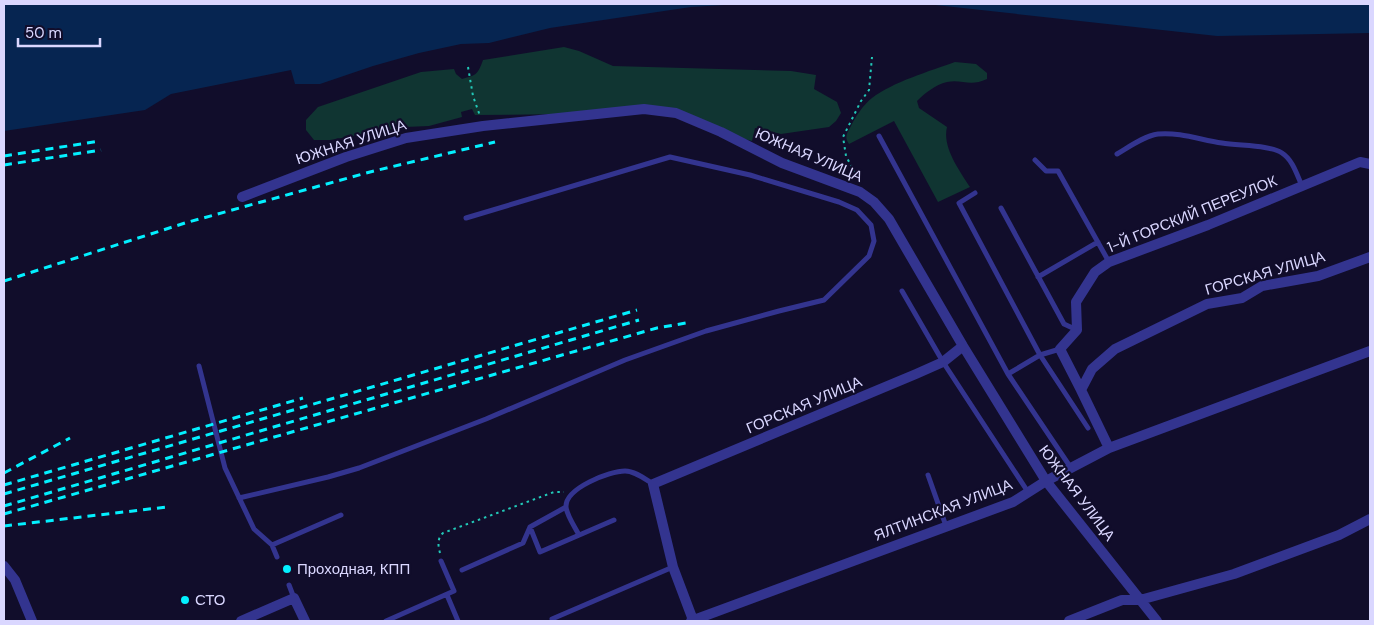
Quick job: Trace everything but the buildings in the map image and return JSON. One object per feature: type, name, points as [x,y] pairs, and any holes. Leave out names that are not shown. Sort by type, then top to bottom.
[{"type":"street","name":"ЮЖНАЯ УЛИЦА","points":[[242,197],[346,157],[406,138],[483,126],[644,109],[676,113],[720,132],[782,163],[860,192],[874,202],[889,219],[963,346],[1046,481],[1157,621]]},
{"type":"street","name":"1-Й ГОРСКИЙ ПЕРЕУЛОК","points":[[1077,330],[1076,302],[1095,272],[1109,262],[1208,225],[1360,162],[1370,164]]},
{"type":"street","name":"ГОРСКАЯ УЛИЦА","points":[[1081,390],[1092,369],[1116,350],[1207,304],[1242,298],[1262,286],[1318,276],[1370,257]]},
{"type":"street","points":[[1077,330],[1060,349],[1109,448]]},
{"type":"street","name":"ГОРСКАЯ УЛИЦА","points":[[653,484],[943,362],[963,346]]},
{"type":"street","name":"ЯЛТИНСКАЯ УЛИЦА","points":[[697,620],[1013,502],[1046,481],[1109,448],[1370,351]]},
{"type":"street","points":[[653,484],[673,567],[697,620]]},
{"type":"street","points":[[1069,621],[1122,600],[1140,600],[1234,574],[1339,535],[1370,520]]},
{"type":"street","points":[[6,568],[15,580],[32,621]]},
{"type":"street","points":[[241,621],[294,598],[305,621]]},
{"type":"lane","points":[[1117,154],[1156,134],[1181,134],[1221,143],[1272,148],[1290,160],[1302,186]]},
{"type":"lane","points":[[880,136],[1008,374],[1071,468]]},
{"type":"lane","points":[[239,498],[359,468],[486,420],[634,357],[706,332],[824,300],[869,256],[874,240],[870,225],[857,210],[838,202],[750,174],[670,158],[466,218]]},
{"type":"lane","points":[[1035,160],[1046,171],[1058,171],[1109,262]]},
{"type":"lane","points":[[975,194],[960,203],[1040,355],[1088,428]]},
{"type":"lane","points":[[1001,208],[1064,324],[1077,330]]},
{"type":"lane","points":[[1038,277],[1098,242]]},
{"type":"lane","points":[[902,291],[943,362],[1028,492]]},
{"type":"lane","points":[[1008,374],[1040,355],[1060,349]]},
{"type":"lane","points":[[199,366],[225,468],[254,530],[272,545],[277,557]]},
{"type":"lane","points":[[578,535],[566,507],[568,497],[580,487],[605,476],[625,471],[635,473],[653,484]]},
{"type":"lane","points":[[928,475],[946,526]]},
{"type":"lane","points":[[462,570],[523,543],[530,527],[566,507]]},
{"type":"lane","points":[[272,545],[341,515]]},
{"type":"lane","points":[[530,527],[540,552],[614,520]]},
{"type":"lane","points":[[386,621],[454,592],[441,561]]},
{"type":"lane","points":[[552,620],[673,567]]},
{"type":"lane","points":[[289,585],[294,598]]},
{"type":"lane","points":[[446,595],[458,621]]},
{"type":"path","points":[[860,181],[846,156],[843,137],[861,101],[869,90],[872,57]]},
{"type":"path","points":[[468,67],[473,96],[483,126]]},
{"type":"path","points":[[441,561],[438,544],[443,533],[554,492],[561,491],[571,494]]},
{"type":"green space","points":[[564,47],[579,51],[613,66],[791,71],[816,75],[814,89],[837,102],[841,113],[829,127],[781,134],[755,128],[752,141],[737,137],[672,109],[571,114],[475,115],[472,109],[461,112],[462,117],[429,126],[405,127],[330,140],[314,140],[306,130],[306,120],[318,107],[421,72],[454,69],[456,74],[462,79],[476,73],[483,60]]},
{"type":"green space","points":[[955,62],[976,64],[987,73],[987,79],[971,83],[952,81],[943,83],[923,95],[917,101],[919,108],[947,127],[946,135],[949,150],[970,187],[938,202],[894,121],[849,144],[847,135],[857,115],[872,98],[901,82]]},
{"type":"water","points":[[4,4],[741,4],[691,7],[550,28],[489,43],[461,44],[373,66],[320,84],[295,84],[291,70],[171,94],[145,110],[4,131]]},
{"type":"water","points":[[926,4],[1370,4],[1370,33],[1217,36]]},
{"type":"railway","points":[[4,156],[100,141]]},
{"type":"railway","points":[[4,281],[185,223],[370,172],[495,142]]},
{"type":"railway","points":[[4,165],[101,150]]},
{"type":"railway","points":[[4,494],[637,310]]},
{"type":"railway","points":[[4,506],[639,320]]},
{"type":"railway","points":[[4,514],[657,328],[686,323]]},
{"type":"railway","points":[[4,485],[303,398]]},
{"type":"railway","points":[[4,473],[70,438]]},
{"type":"railway","points":[[4,526],[167,507]]},
{"type":"place","name":"Проходная, КПП","points":[[287,569]]},
{"type":"place","name":"СТО","points":[[185,600]]}]
